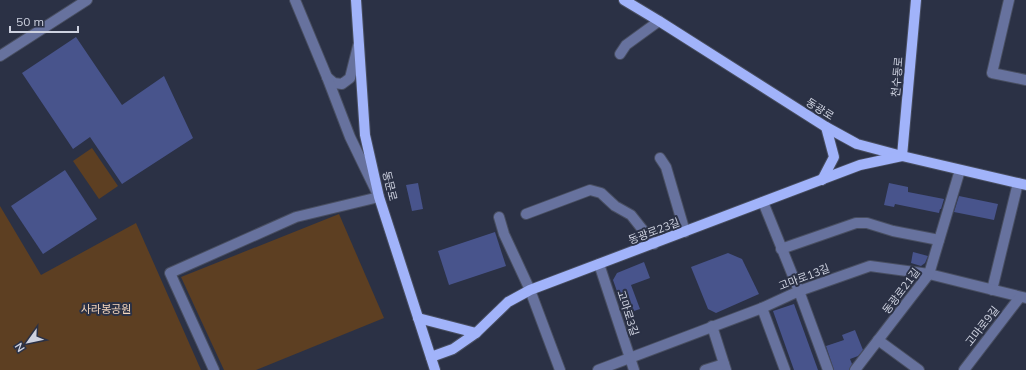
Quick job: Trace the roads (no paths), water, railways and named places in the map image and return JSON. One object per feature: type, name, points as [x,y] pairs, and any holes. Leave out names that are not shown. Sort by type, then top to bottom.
[{"type":"main road","name":"동문로","points":[[356,0],[366,135],[379,197],[435,370]]},
{"type":"main road","name":"동광로","points":[[624,0],[826,127],[857,144],[1022,184]]},
{"type":"main road","name":"천수동로","points":[[902,156],[916,0]]},
{"type":"main road","points":[[822,180],[834,157],[826,127]]},
{"type":"main road","name":"동광로23길","points":[[431,357],[453,349],[476,333],[508,302],[530,290],[860,165],[902,156]]},
{"type":"main road","points":[[418,318],[476,333]]},
{"type":"street","points":[[0,56],[87,0]]},
{"type":"street","points":[[214,370],[170,273],[296,217],[379,197],[350,137],[327,76],[295,0]]},
{"type":"street","points":[[1009,0],[992,73],[1026,80]]},
{"type":"street","points":[[620,54],[626,45],[659,21]]},
{"type":"street","points":[[327,76],[334,83],[342,84],[350,78],[359,43]]},
{"type":"street","points":[[660,158],[666,167],[685,232]]},
{"type":"street","name":"동광로21길","points":[[855,370],[929,274],[960,170]]},
{"type":"street","points":[[992,290],[1022,184]]},
{"type":"street","points":[[526,214],[590,190],[601,193],[615,206],[631,215],[654,244]]},
{"type":"street","points":[[763,202],[781,250],[799,291],[828,370]]},
{"type":"street","points":[[499,217],[504,234],[530,290],[560,370]]},
{"type":"street","points":[[781,250],[856,223],[867,223],[893,231],[939,240]]},
{"type":"street","name":"고마로3길","points":[[599,264],[634,370]]},
{"type":"street","name":"고마로13길","points":[[598,370],[762,308],[799,291],[870,266],[929,274],[1023,298]]},
{"type":"street","name":"고마로9길","points":[[964,370],[1023,298]]},
{"type":"street","points":[[762,308],[785,370]]},
{"type":"street","points":[[704,370],[725,367],[712,326]]},
{"type":"street","points":[[878,340],[918,370]]},
{"type":"park label","name":"사라봉공원","points":[[106,309]]}]
